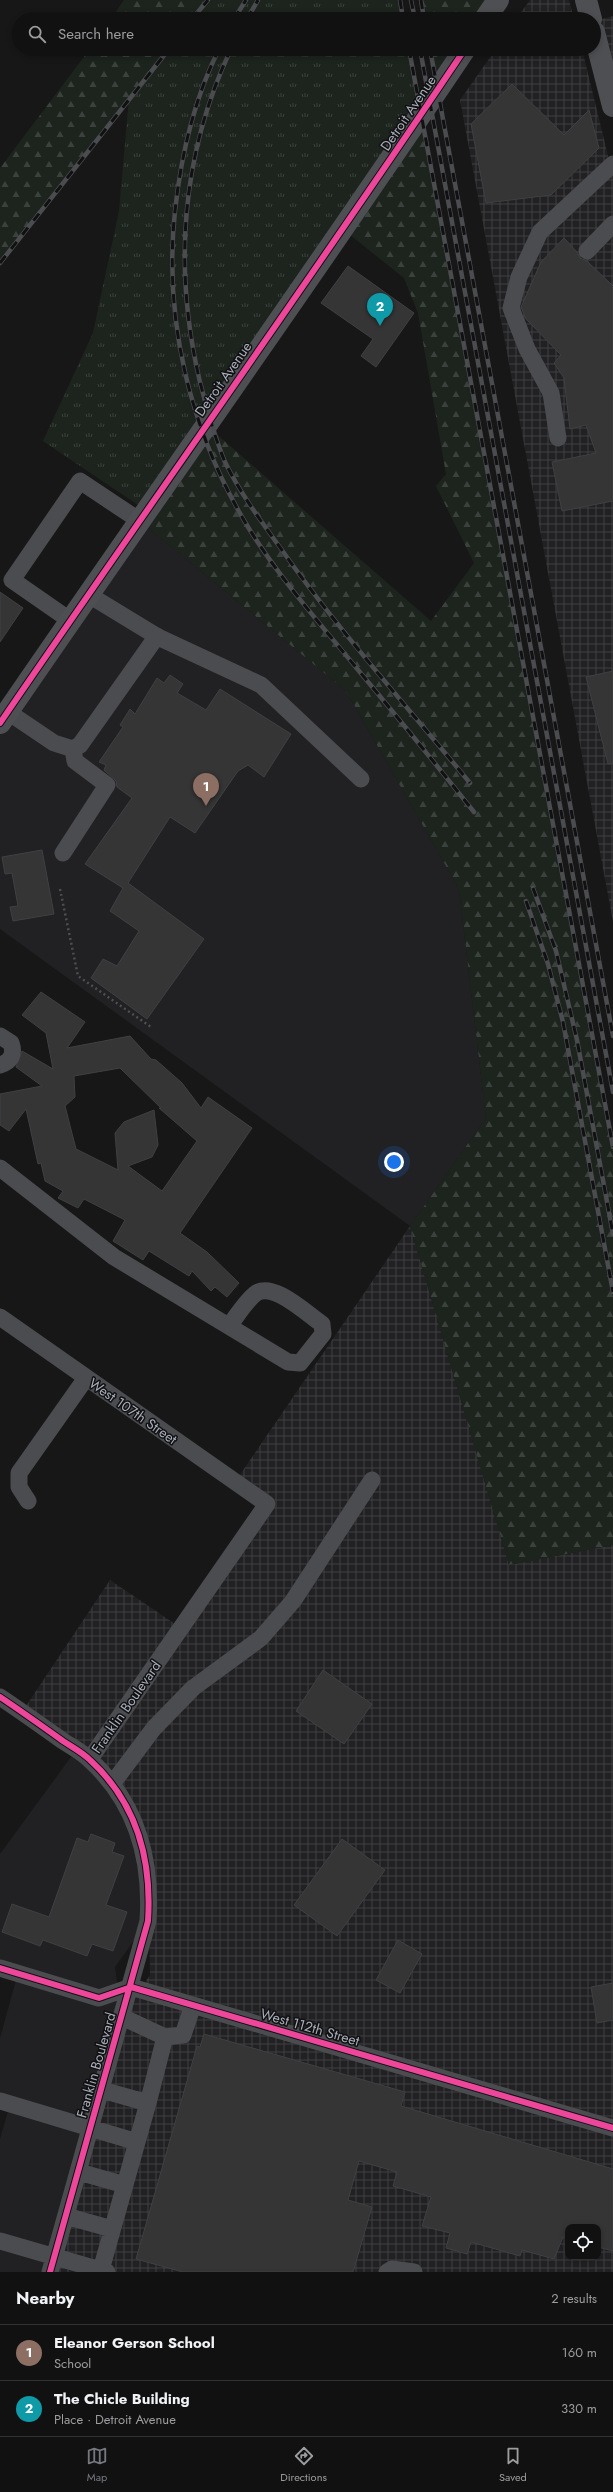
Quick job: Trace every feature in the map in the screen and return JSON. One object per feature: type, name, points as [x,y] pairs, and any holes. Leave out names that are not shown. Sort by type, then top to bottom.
[{"type":"main road","points":[[490,12],[498,0]]},
{"type":"main road","points":[[586,0],[589,12]]},
{"type":"main road","name":"Detroit Avenue","points":[[4,717],[220,404],[344,230],[460,56]]},
{"type":"main road","points":[[600,56],[613,106]]},
{"type":"street","points":[[558,438],[551,393],[527,349],[511,308],[519,277],[540,232],[613,164]]},
{"type":"street","points":[[587,251],[613,224]]},
{"type":"street","points":[[71,621],[12,580],[80,481],[140,521]]},
{"type":"street","points":[[89,595],[157,636],[261,685],[361,779]]},
{"type":"street","points":[[4,717],[54,743],[73,749],[80,746],[157,636]]},
{"type":"street","points":[[63,853],[107,786],[75,761],[73,749]]},
{"type":"street","points":[[0,1036],[11,1043],[13,1052],[9,1061],[0,1065]]},
{"type":"street","points":[[0,1168],[114,1257],[174,1295],[288,1362],[300,1363],[323,1334],[322,1324],[275,1291],[264,1290],[255,1294],[229,1326]]},
{"type":"street","name":"West 107th Street","points":[[0,1317],[267,1504]]},
{"type":"street","points":[[28,1501],[19,1487],[19,1472],[86,1378]]},
{"type":"street","points":[[112,1784],[154,1728],[193,1688],[261,1638],[293,1602],[372,1480]]},
{"type":"street","name":"Franklin Boulevard","points":[[52,2264],[131,1987],[148,1921],[148,1870],[141,1840],[128,1810],[112,1784],[90,1760],[267,1504]]},
{"type":"street","points":[[0,1697],[90,1760]]},
{"type":"street","points":[[0,1968],[99,1998],[131,1987]]},
{"type":"street","name":"West 112th Street","points":[[131,1987],[613,2128]]},
{"type":"street","points":[[122,2018],[165,2037],[183,2035],[193,2005]]},
{"type":"street","points":[[0,2241],[52,2264],[104,2271],[112,2229],[165,2037]]},
{"type":"street","points":[[102,2090],[148,2103]]},
{"type":"street","points":[[0,2101],[137,2142]]},
{"type":"street","points":[[79,2172],[125,2185]]},
{"type":"street","points":[[66,2216],[112,2229]]},
{"type":"street","points":[[387,2272],[392,2269],[414,2272]]},
{"type":"path","points":[[60,889],[78,976],[151,1027]]},
{"type":"shaded area","points":[[530,0],[569,0],[572,12],[521,12]]},
{"type":"shaded area","points":[[613,16],[613,105],[601,52],[601,19]]},
{"type":"shaded area","points":[[491,56],[584,56],[613,176],[613,922],[460,100]]},
{"type":"shaded area","points":[[140,521],[346,691],[459,889],[486,1118],[410,1226],[0,929],[0,723]]},
{"type":"shaded area","points":[[410,1226],[509,1565],[613,1545],[613,2272],[50,2272],[122,2017],[150,1975],[148,1870],[112,1784],[22,1712],[110,1580],[181,1628],[267,1504],[235,1482]]},
{"type":"shaded area","points":[[76,1750],[128,1810],[148,1921],[115,1967],[122,2017],[50,2272],[0,2272],[0,2139],[10,2104],[0,2101],[0,2038],[18,1973],[0,1968],[0,1854]]},
{"type":"green space","points":[[124,0],[208,0],[199,12],[116,12]]},
{"type":"green space","points":[[208,0],[400,0],[402,12],[198,12]]},
{"type":"green space","points":[[421,0],[498,0],[490,12],[423,12]]},
{"type":"green space","points":[[85,56],[164,56],[0,264],[0,168]]},
{"type":"green space","points":[[163,56],[410,56],[420,116],[147,511],[43,441],[93,333],[119,211],[129,98]]},
{"type":"green space","points":[[431,56],[460,56],[437,90]]},
{"type":"green space","points":[[420,116],[613,1148],[613,1545],[509,1565],[410,1226],[486,1118],[459,889],[346,691],[140,521],[206,425],[431,621],[474,563],[436,486],[446,474],[418,313],[404,278],[344,230]]},
{"type":"building","points":[[512,84],[564,135],[589,110],[599,148],[551,195],[486,203],[471,124]]},
{"type":"building","points":[[564,238],[577,252],[580,258],[587,261],[613,286],[613,501],[562,511],[552,462],[596,453],[586,425],[570,429],[564,378],[554,363],[561,355],[526,319],[521,307],[541,262]]},
{"type":"building","points":[[348,266],[414,313],[376,367],[361,356],[373,339],[321,303]]},
{"type":"building","points":[[0,592],[23,608],[0,642]]},
{"type":"building","points":[[613,671],[613,763],[608,764],[586,677]]},
{"type":"building","points":[[170,675],[183,684],[177,693],[206,710],[220,689],[291,734],[264,777],[248,765],[238,771],[195,833],[170,817],[128,883],[204,939],[147,1019],[91,978],[103,959],[117,966],[139,931],[110,911],[123,888],[85,864],[132,798],[117,787],[116,781],[104,770],[106,765],[99,762],[123,727],[120,725],[130,709],[135,714],[157,678],[164,683]]},
{"type":"building","points":[[42,850],[54,914],[13,921],[10,907],[18,906],[12,873],[5,874],[2,857]]},
{"type":"building","points":[[41,992],[85,1022],[67,1048],[130,1036],[151,1059],[156,1060],[182,1083],[201,1108],[208,1097],[252,1128],[180,1233],[207,1252],[239,1283],[227,1297],[215,1287],[211,1291],[192,1271],[189,1276],[149,1251],[143,1260],[113,1241],[125,1220],[84,1199],[78,1208],[58,1198],[63,1191],[45,1181],[41,1163],[38,1164],[26,1109],[9,1131],[0,1125],[0,1094],[42,1086],[16,1067],[22,1051],[53,1069],[46,1033],[22,1015]],"holes":[[[120,1068],[161,1108],[159,1108],[197,1141],[162,1191],[128,1166],[152,1157],[158,1145],[154,1110],[124,1122],[115,1133],[118,1170],[76,1149],[65,1106],[75,1097],[74,1076]]]},
{"type":"building","points":[[323,1670],[372,1704],[344,1744],[296,1711]]},
{"type":"building","points":[[91,1834],[115,1843],[112,1852],[124,1856],[106,1905],[127,1912],[113,1951],[92,1944],[87,1956],[43,1940],[40,1946],[2,1932],[12,1904],[49,1917],[77,1838],[88,1842]]},
{"type":"building","points":[[342,1839],[385,1870],[337,1936],[294,1905]]},
{"type":"building","points":[[398,1940],[422,1954],[400,1993],[376,1980]]},
{"type":"building","points":[[613,1983],[613,2020],[597,2023],[591,1987]]},
{"type":"building","points":[[204,2034],[405,2092],[401,2106],[613,2169],[613,2251],[601,2248],[601,2224],[565,2224],[565,2237],[563,2237],[554,2259],[522,2250],[520,2256],[471,2242],[467,2254],[446,2248],[450,2233],[422,2226],[431,2197],[393,2186],[397,2172],[359,2161],[348,2200],[372,2207],[353,2272],[183,2272],[136,2259],[197,2046],[200,2047]]},
{"type":"railway","points":[[198,12],[208,0]]},
{"type":"railway","points":[[238,12],[246,0]]},
{"type":"railway","points":[[251,12],[258,0]]},
{"type":"railway","points":[[400,0],[402,12]]},
{"type":"railway","points":[[411,0],[414,12]]},
{"type":"railway","points":[[421,0],[423,12]]},
{"type":"railway","points":[[0,263],[163,56]]},
{"type":"railway","points":[[216,56],[202,88],[185,149],[175,211],[172,252],[173,294],[178,335],[186,375],[197,415],[211,453],[228,491],[248,527],[272,563],[474,812]]},
{"type":"railway","points":[[228,56],[214,89],[201,130],[192,171],[187,213],[185,255],[186,297],[192,340],[200,382],[214,432],[225,462],[237,484],[257,516],[301,577],[348,637],[470,783]]},
{"type":"railway","points":[[410,56],[613,1147]]},
{"type":"railway","points":[[421,56],[613,1092]]},
{"type":"railway","points":[[431,56],[613,1036]]},
{"type":"railway","points":[[533,888],[556,951],[577,1040],[613,1234]]},
{"type":"railway","points":[[526,901],[548,964],[563,1022],[613,1292]]},
{"type":"cycle path","points":[[0,723],[408,134],[460,56]]},
{"type":"cycle path","points":[[0,1697],[84,1754],[106,1777],[130,1814],[138,1834],[144,1855],[149,1898],[148,1921],[50,2272]]},
{"type":"cycle path","points":[[0,1968],[99,1998],[131,1987],[613,2128]]},
{"type":"place","name":"The Chicle Building","points":[[380,326]]},
{"type":"place","name":"Eleanor Gerson School","points":[[206,806]]}]
